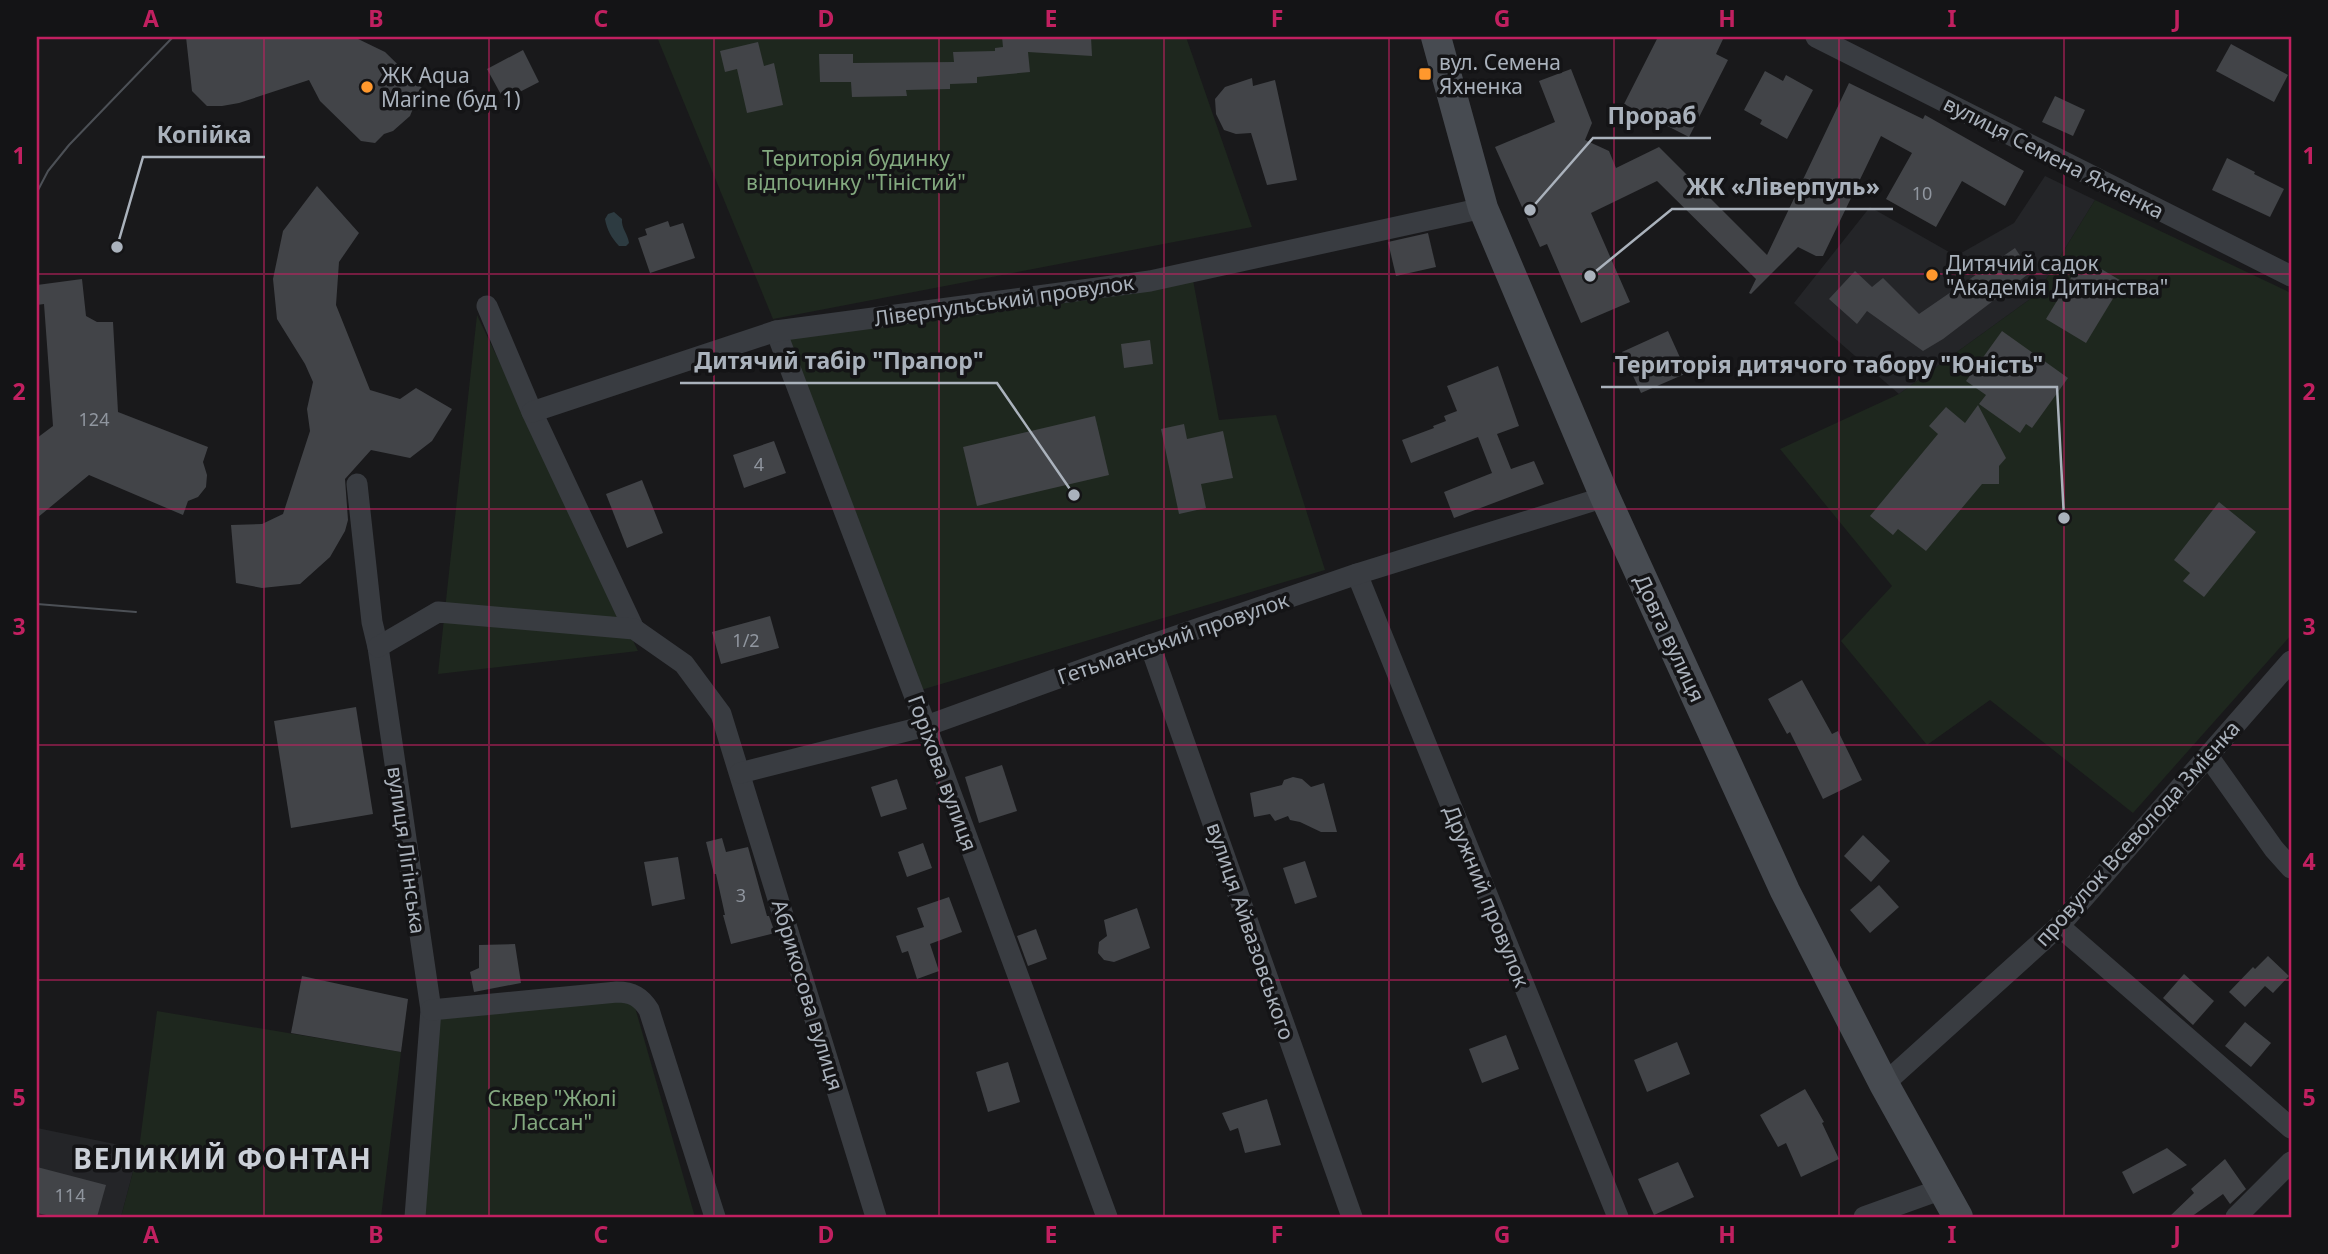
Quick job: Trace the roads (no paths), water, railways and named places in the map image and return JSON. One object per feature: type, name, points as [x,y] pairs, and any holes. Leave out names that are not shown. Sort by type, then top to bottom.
[{"type":"street","name":"Довга вулиця","points":[[1436,37],[1483,208],[1605,497],[1786,891],[1884,1084],[1958,1217]]},
{"type":"street","name":"вулиця Семена Яхненка","points":[[1816,37],[2291,276]]},
{"type":"street","name":"Ліверпульський провулок","points":[[532,412],[776,331],[1150,281],[1483,208]]},
{"type":"street","points":[[487,306],[532,412],[634,629]]},
{"type":"street","name":"Горіхова вулиця","points":[[776,331],[926,726],[1107,1217]]},
{"type":"street","name":"вулиця Лігінська","points":[[357,484],[372,622],[378,647],[431,1010],[415,1217]]},
{"type":"street","name":"Гетьманський провулок","points":[[740,773],[926,726],[1357,574],[1605,497]]},
{"type":"street","name":"Дружний провулок","points":[[1357,574],[1618,1217]]},
{"type":"street","points":[[378,647],[438,612],[634,629]]},
{"type":"street","name":"Абрикосова вулиця","points":[[634,629],[684,664],[721,714],[876,1217]]},
{"type":"street","name":"вулиця Айвазовського","points":[[1150,645],[1352,1217]]},
{"type":"street","name":"провулок Всеволода Змієнка","points":[[1884,1084],[2059,926],[2291,661]]},
{"type":"street","points":[[2208,756],[2274,849],[2291,868]]},
{"type":"street","points":[[2059,926],[2291,1128]]},
{"type":"street","points":[[431,1010],[617,992],[636,995],[644,1001],[649,1010],[715,1217]]},
{"type":"street","points":[[2236,1217],[2291,1162]]},
{"type":"street","points":[[1864,1217],[1942,1189]]},
{"type":"tram line","points":[[37,192],[48,171],[69,145],[173,37]]},
{"type":"tram line","points":[[37,604],[136,612]]},
{"type":"place","name":"вул. Семена Яхненка","points":[[1425,74]]},
{"type":"place","name":"ЖК Aqua Marine (буд 1)","points":[[367,87]]},
{"type":"place","name":"Прораб","points":[[1530,210]]},
{"type":"place","name":"Копійка","points":[[117,247]]},
{"type":"place","name":"Дитячий садок \"Академія Дитинства\"","points":[[1932,275]]},
{"type":"place","name":"ЖК «Ліверпуль»","points":[[1590,276]]},
{"type":"place","name":"Дитячий табір \"Прапор\"","points":[[1074,495]]},
{"type":"place","name":"Територія дитячого табору \"Юність\"","points":[[2064,518]]},
{"type":"district","name":"ВЕЛИКИЙ ФОНТАН","points":[[223,1158]]},
{"type":"park label","name":"Територія будинку відпочинку \"Тіністий\"","points":[[856,170]]},
{"type":"park label","name":"Сквер \"Жюлі Лассан\"","points":[[552,1110]]}]
